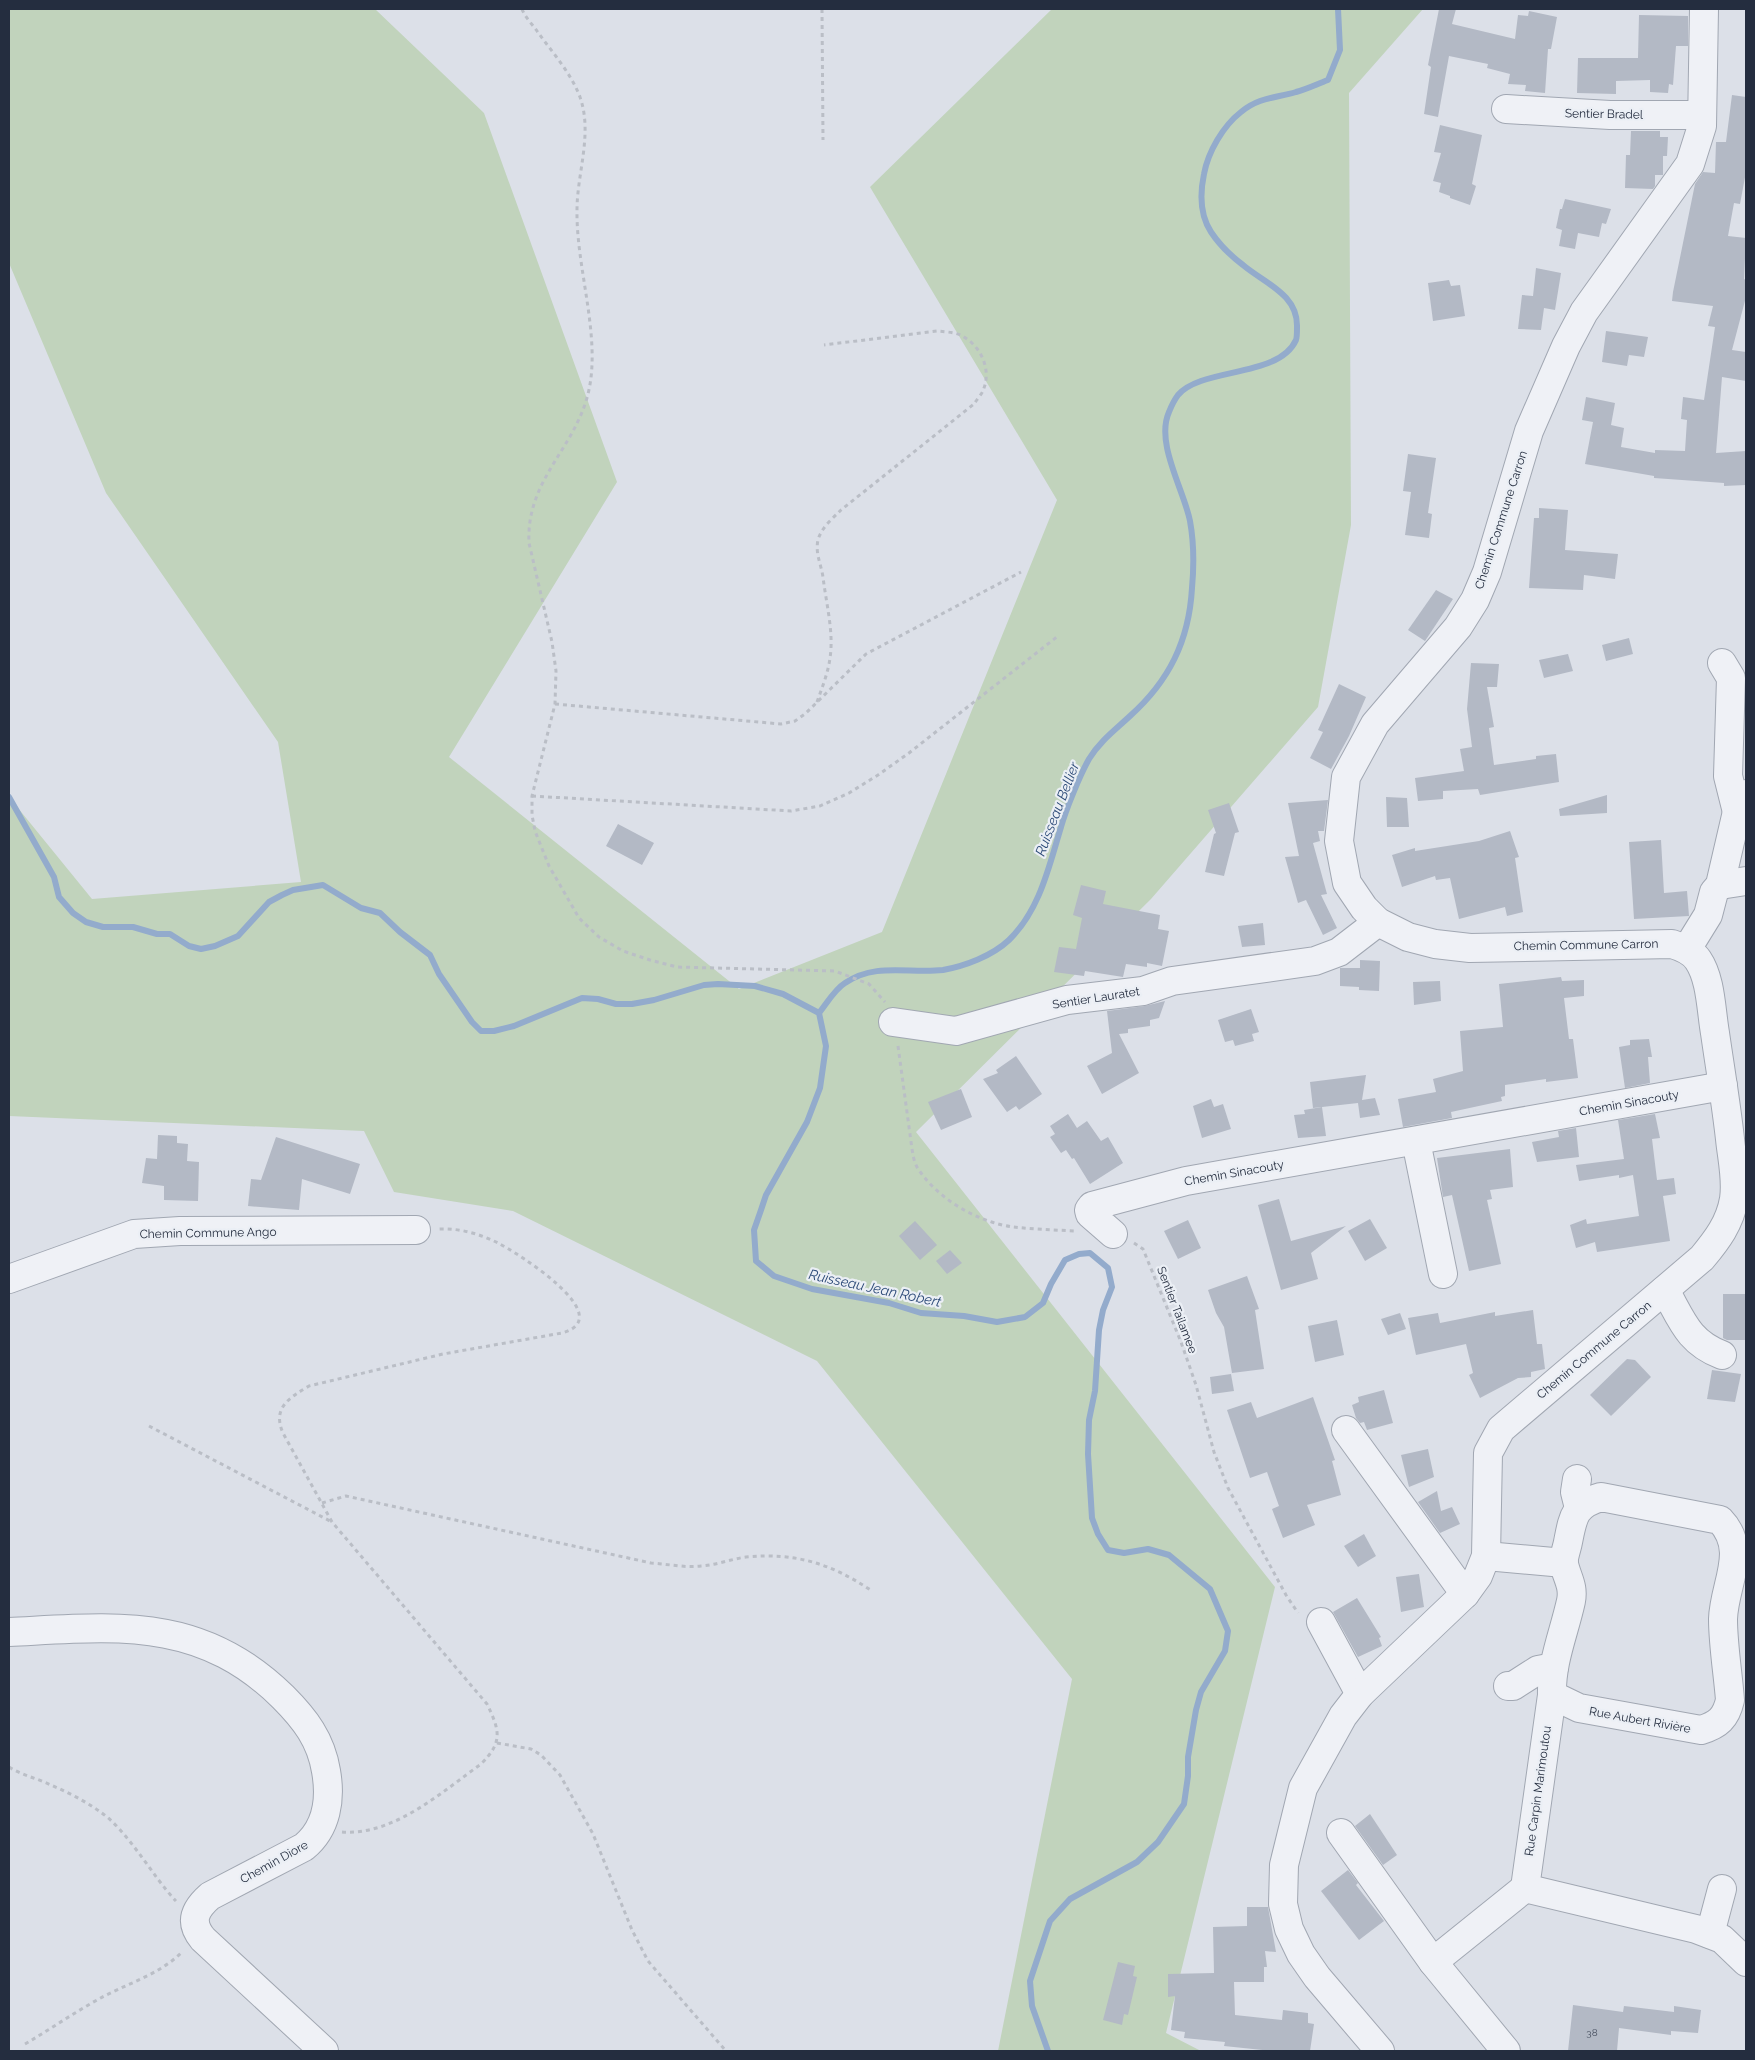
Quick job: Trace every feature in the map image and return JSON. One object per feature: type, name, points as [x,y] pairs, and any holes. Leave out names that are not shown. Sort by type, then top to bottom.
[{"type":"street","name":"Chemin Commune Carron","points":[[1380,2051],[1316,1977],[1289,1929],[1284,1904],[1284,1865],[1303,1788],[1329,1740],[1360,1694],[1465,1594],[1478,1576],[1486,1556],[1488,1453],[1501,1429],[1702,1258],[1718,1240],[1728,1222],[1734,1200],[1735,1179],[1723,1086],[1704,976],[1697,959],[1687,949],[1672,944],[1470,948],[1435,944],[1408,937],[1378,922],[1364,908],[1347,883],[1339,841],[1346,777],[1375,724],[1458,627],[1475,600],[1487,572],[1529,431],[1566,346],[1584,312],[1690,164],[1702,126],[1704,9]]},
{"type":"street","name":"Sentier Bradel","points":[[1506,109],[1601,115],[1702,115]]},
{"type":"street","points":[[1687,949],[1708,915],[1714,892],[1720,885],[1742,803],[1728,776],[1731,678],[1722,663]]},
{"type":"street","points":[[1720,885],[1746,881]]},
{"type":"street","name":"Sentier Lauratet","points":[[893,1022],[956,1031],[1067,1000],[1143,991],[1172,981],[1315,961],[1339,952],[1378,922]]},
{"type":"street","name":"Chemin Sinacouty","points":[[1113,1234],[1090,1214],[1089,1210],[1092,1206],[1186,1181],[1723,1086]]},
{"type":"street","points":[[1416,1141],[1443,1274]]},
{"type":"street","name":"Chemin Commune Ango","points":[[9,1279],[134,1234],[180,1231],[416,1230]]},
{"type":"street","points":[[1665,1290],[1696,1341],[1708,1350],[1722,1355]]},
{"type":"street","points":[[1346,1430],[1465,1594]]},
{"type":"street","points":[[1552,1695],[1554,1667],[1571,1599],[1570,1578],[1564,1563],[1573,1518],[1578,1508],[1575,1492],[1577,1479]]},
{"type":"street","name":"Rue Aubert Rivière","points":[[1552,1695],[1579,1708],[1700,1730],[1710,1727],[1727,1713],[1730,1700],[1723,1619],[1735,1551],[1733,1539],[1728,1528],[1720,1520],[1601,1497],[1588,1501],[1578,1508]]},
{"type":"street","points":[[1486,1556],[1564,1563]]},
{"type":"street","points":[[1311,1619],[1360,1694]]},
{"type":"street","name":"Chemin Diore","points":[[9,1632],[114,1627],[166,1633],[204,1644],[237,1660],[272,1686],[300,1715],[314,1734],[324,1756],[328,1781],[327,1807],[324,1820],[314,1839],[304,1847],[210,1896],[200,1905],[195,1925]]},
{"type":"street","points":[[1508,1686],[1513,1686],[1538,1670],[1554,1667]]},
{"type":"street","name":"Rue Carpin Marimoutou","points":[[1525,1888],[1552,1695]]},
{"type":"street","points":[[1341,1833],[1434,1962],[1506,2051]]},
{"type":"street","points":[[1434,1962],[1525,1888],[1696,1929],[1722,1939],[1746,1962]]},
{"type":"street","points":[[1710,1934],[1722,1889]]},
{"type":"street","points":[[195,1925],[324,2051]]},
{"type":"path","points":[[518,9],[523,11],[567,72],[580,98],[585,124],[577,207],[577,234],[593,346],[592,371],[588,394],[581,416],[539,488],[534,501],[529,529],[530,543],[556,671],[554,704],[532,796],[532,815],[535,831],[549,866],[579,918],[600,937],[623,951],[677,967],[835,971],[869,984],[883,997],[893,1022],[901,1062],[912,1149],[916,1165],[925,1179],[951,1201],[975,1215],[994,1222],[1012,1227],[1076,1232]]},
{"type":"path","points":[[822,9],[823,140]]},
{"type":"path","points":[[817,702],[827,676],[831,637],[822,571],[816,552],[818,538],[829,521],[974,404],[984,388],[987,368],[978,349],[964,336],[951,332],[938,331],[824,344]]},
{"type":"path","points":[[554,704],[781,724],[795,721],[866,654],[1021,572]]},
{"type":"path","points":[[532,796],[791,810],[820,806],[849,793],[909,753],[1058,636]]},
{"type":"path","points":[[319,1830],[364,1832],[386,1825],[422,1807],[490,1756],[497,1743],[496,1723],[486,1704],[332,1522],[279,1423],[280,1412],[293,1395],[309,1386],[443,1354],[562,1333],[576,1326],[579,1319],[579,1312],[575,1304],[564,1290],[530,1263],[497,1243],[472,1232],[447,1229],[416,1230]]},
{"type":"path","name":"Sentier Tailamee","points":[[1113,1234],[1129,1240],[1143,1249],[1181,1342],[1196,1385],[1214,1452],[1228,1488],[1286,1595],[1311,1619]]},
{"type":"path","points":[[149,1426],[332,1522]]},
{"type":"path","points":[[322,1503],[346,1496],[652,1563],[699,1567],[744,1557],[769,1556],[814,1562],[839,1570],[872,1591]]},
{"type":"path","points":[[497,1743],[531,1749],[541,1755],[560,1775],[593,1834],[632,1930],[648,1961],[726,2051]]},
{"type":"path","points":[[9,1768],[21,1775],[43,1782],[75,1797],[100,1812],[124,1836],[195,1925],[185,1949],[176,1959],[97,2000],[25,2044]]},
{"type":"green space","points":[[9,9],[375,9],[484,113],[617,482],[449,757],[739,989],[882,932],[1057,500],[870,187],[1052,9],[1423,9],[1349,93],[1351,525],[1318,707],[1151,899],[916,1132],[1275,1587],[1166,2033],[1201,2051],[998,2051],[1072,1679],[817,1361],[513,1211],[394,1192],[364,1131],[9,1116],[9,797],[92,899],[301,882],[278,742],[106,493],[9,263]]},
{"type":"building","points":[[1439,9],[1456,9],[1452,24],[1515,39],[1518,15],[1528,16],[1529,11],[1557,17],[1551,49],[1548,49],[1545,93],[1525,91],[1526,85],[1508,84],[1510,74],[1487,68],[1488,64],[1449,56],[1438,117],[1424,114],[1431,67],[1428,65]]},
{"type":"building","points":[[1639,15],[1688,16],[1688,46],[1676,46],[1673,85],[1669,84],[1668,93],[1650,92],[1650,80],[1616,81],[1616,94],[1577,93],[1578,58],[1638,58]]},
{"type":"building","points":[[1732,95],[1746,97],[1746,172],[1740,204],[1734,203],[1728,236],[1746,238],[1744,279],[1746,280],[1746,297],[1732,350],[1746,352],[1746,381],[1722,377],[1716,453],[1746,451],[1746,485],[1724,486],[1724,483],[1654,478],[1654,476],[1585,464],[1593,422],[1582,420],[1586,397],[1615,403],[1611,425],[1624,428],[1621,447],[1655,453],[1655,450],[1685,451],[1687,420],[1681,419],[1683,397],[1704,400],[1715,327],[1708,326],[1713,306],[1672,301],[1673,292],[1695,184],[1703,172],[1715,173],[1716,142],[1726,142]]},
{"type":"building","points":[[1440,125],[1482,135],[1472,184],[1476,186],[1470,205],[1439,192],[1441,183],[1433,181],[1441,153],[1434,152]]},
{"type":"building","points":[[1631,131],[1660,131],[1660,137],[1668,137],[1667,156],[1663,156],[1663,175],[1655,175],[1655,186],[1653,189],[1625,188],[1626,155],[1630,155]]},
{"type":"building","points":[[1565,199],[1611,209],[1606,224],[1602,223],[1599,237],[1578,233],[1575,249],[1559,246],[1562,230],[1556,228],[1560,209],[1562,209]]},
{"type":"building","points":[[1536,268],[1561,273],[1555,310],[1544,308],[1541,330],[1518,329],[1522,295],[1533,296]]},
{"type":"building","points":[[1449,280],[1451,286],[1460,285],[1465,316],[1433,321],[1428,283]]},
{"type":"building","points":[[1606,331],[1648,337],[1644,357],[1629,355],[1627,366],[1602,362]]},
{"type":"building","points":[[1408,454],[1436,458],[1428,513],[1432,514],[1429,538],[1405,535],[1411,492],[1403,491]]},
{"type":"building","points":[[1539,508],[1568,510],[1565,550],[1618,554],[1615,579],[1584,575],[1583,590],[1529,588],[1534,518],[1539,518]]},
{"type":"building","points":[[1436,590],[1453,599],[1425,641],[1408,630]]},
{"type":"building","points":[[1629,638],[1633,654],[1606,661],[1602,645]]},
{"type":"building","points":[[1568,654],[1573,671],[1544,678],[1539,660]]},
{"type":"building","points":[[1471,663],[1499,664],[1497,687],[1487,687],[1494,727],[1489,728],[1494,765],[1536,759],[1536,756],[1556,754],[1559,782],[1480,795],[1478,789],[1443,791],[1443,799],[1418,801],[1415,778],[1464,771],[1460,749],[1472,747],[1467,709]]},
{"type":"building","points":[[1339,684],[1366,697],[1349,736],[1331,769],[1310,758],[1323,732],[1318,730]]},
{"type":"building","points":[[1607,795],[1607,813],[1560,816],[1559,809]]},
{"type":"building","points":[[1386,797],[1407,798],[1409,827],[1387,827]]},
{"type":"building","points":[[1328,800],[1324,831],[1318,831],[1320,841],[1313,843],[1327,894],[1321,895],[1337,928],[1323,935],[1306,900],[1298,903],[1285,857],[1299,856],[1288,803]]},
{"type":"building","points":[[1229,803],[1239,832],[1235,833],[1224,876],[1205,872],[1214,834],[1216,833],[1208,810]]},
{"type":"building","points":[[618,824],[654,843],[642,865],[606,846]]},
{"type":"building","points":[[1510,831],[1519,857],[1515,858],[1523,912],[1507,916],[1505,907],[1459,919],[1450,878],[1436,880],[1435,876],[1402,887],[1392,855],[1415,848],[1415,851],[1479,841]]},
{"type":"building","points":[[1661,840],[1664,893],[1687,891],[1689,916],[1634,919],[1629,842]]},
{"type":"building","points":[[1081,885],[1106,891],[1103,904],[1160,915],[1158,929],[1169,931],[1162,966],[1147,963],[1147,967],[1126,964],[1123,977],[1085,971],[1084,976],[1054,972],[1059,947],[1076,949],[1082,918],[1073,915]]},
{"type":"building","points":[[1263,923],[1265,945],[1242,947],[1238,926]]},
{"type":"building","points":[[1360,960],[1380,961],[1379,991],[1359,990],[1359,987],[1340,986],[1340,968],[1360,968]]},
{"type":"building","points":[[1561,977],[1562,981],[1584,980],[1584,996],[1564,998],[1569,1039],[1573,1039],[1578,1078],[1546,1082],[1546,1079],[1505,1085],[1505,1096],[1501,1097],[1502,1101],[1451,1112],[1452,1118],[1403,1127],[1398,1099],[1436,1092],[1433,1079],[1463,1071],[1460,1031],[1503,1027],[1499,984]]},
{"type":"building","points":[[1440,981],[1441,1001],[1414,1005],[1413,982]]},
{"type":"building","points":[[1165,1001],[1159,1018],[1150,1020],[1150,1026],[1128,1029],[1128,1033],[1119,1034],[1139,1073],[1102,1094],[1087,1066],[1112,1053],[1107,1011],[1145,1006]]},
{"type":"building","points":[[1251,1009],[1259,1032],[1252,1034],[1254,1041],[1235,1046],[1233,1040],[1225,1042],[1218,1020]]},
{"type":"building","points":[[1649,1039],[1652,1057],[1648,1057],[1650,1083],[1625,1088],[1619,1047],[1630,1045],[1630,1040]]},
{"type":"building","points":[[1016,1056],[1042,1094],[1019,1110],[1016,1106],[1007,1112],[983,1079],[998,1073],[996,1070]]},
{"type":"building","points":[[1366,1075],[1362,1100],[1375,1098],[1380,1115],[1360,1118],[1358,1103],[1313,1108],[1310,1082]]},
{"type":"building","points":[[961,1089],[972,1117],[941,1130],[928,1102]]},
{"type":"building","points":[[1211,1099],[1214,1107],[1223,1104],[1231,1129],[1202,1138],[1193,1106]]},
{"type":"building","points":[[1322,1107],[1326,1136],[1298,1138],[1294,1115],[1305,1114],[1304,1110]]},
{"type":"building","points":[[1068,1114],[1077,1128],[1087,1121],[1101,1141],[1108,1137],[1123,1163],[1090,1184],[1074,1158],[1072,1159],[1066,1150],[1061,1153],[1050,1137],[1055,1134],[1050,1126]]},
{"type":"building","points":[[1655,1114],[1660,1138],[1652,1139],[1657,1180],[1674,1178],[1676,1194],[1663,1196],[1670,1241],[1597,1252],[1595,1242],[1576,1248],[1570,1225],[1586,1219],[1587,1224],[1639,1216],[1633,1175],[1619,1178],[1619,1175],[1579,1181],[1576,1165],[1624,1159],[1618,1120]]},
{"type":"building","points":[[1576,1128],[1579,1157],[1537,1162],[1532,1142],[1559,1137],[1558,1131]]},
{"type":"building","points":[[158,1135],[177,1136],[177,1143],[188,1144],[187,1161],[199,1162],[198,1201],[164,1200],[164,1186],[142,1183],[146,1158],[157,1159]]},
{"type":"building","points":[[276,1137],[360,1164],[350,1194],[302,1179],[299,1210],[248,1206],[251,1179],[261,1180]]},
{"type":"building","points":[[1510,1149],[1513,1187],[1490,1190],[1492,1199],[1487,1200],[1501,1264],[1469,1271],[1452,1195],[1443,1197],[1437,1158]]},
{"type":"building","points":[[1279,1199],[1291,1241],[1346,1226],[1311,1253],[1318,1279],[1281,1290],[1258,1205]]},
{"type":"building","points":[[1370,1219],[1387,1248],[1365,1261],[1348,1231]]},
{"type":"building","points":[[1188,1220],[1201,1248],[1178,1259],[1164,1231]]},
{"type":"building","points":[[915,1221],[937,1245],[920,1260],[899,1236]]},
{"type":"building","points":[[950,1250],[962,1263],[947,1274],[936,1261]]},
{"type":"building","points":[[1247,1276],[1259,1309],[1255,1310],[1264,1369],[1232,1373],[1224,1327],[1216,1313],[1208,1290]]},
{"type":"building","points":[[1723,1294],[1746,1294],[1745,1340],[1727,1340],[1723,1338]]},
{"type":"building","points":[[1533,1310],[1537,1344],[1542,1344],[1545,1369],[1531,1372],[1531,1377],[1518,1378],[1480,1398],[1469,1375],[1473,1373],[1466,1344],[1416,1355],[1408,1318],[1438,1313],[1440,1323],[1495,1312],[1495,1316]]},
{"type":"building","points":[[1400,1313],[1406,1329],[1388,1335],[1381,1319]]},
{"type":"building","points":[[1337,1320],[1344,1355],[1315,1362],[1308,1326]]},
{"type":"building","points":[[1627,1359],[1635,1360],[1651,1377],[1611,1416],[1590,1395]]},
{"type":"building","points":[[1712,1370],[1741,1374],[1735,1402],[1707,1399]]},
{"type":"building","points":[[1231,1374],[1234,1391],[1212,1394],[1210,1377]]},
{"type":"building","points":[[1384,1390],[1393,1423],[1367,1430],[1364,1422],[1360,1423],[1356,1418],[1352,1405],[1359,1402],[1358,1397]]},
{"type":"building","points":[[1313,1397],[1335,1460],[1332,1461],[1341,1495],[1307,1505],[1315,1525],[1283,1538],[1272,1509],[1279,1506],[1267,1472],[1250,1478],[1227,1410],[1251,1402],[1257,1418]]},
{"type":"building","points":[[1428,1449],[1434,1477],[1409,1487],[1401,1455]]},
{"type":"building","points":[[1437,1491],[1441,1511],[1452,1507],[1460,1524],[1440,1533],[1418,1502]]},
{"type":"building","points":[[1364,1534],[1376,1556],[1358,1567],[1344,1546]]},
{"type":"building","points":[[1419,1574],[1424,1607],[1401,1612],[1396,1577]]},
{"type":"building","points":[[1357,1598],[1381,1637],[1379,1638],[1382,1646],[1358,1657],[1333,1612]]},
{"type":"building","points":[[1370,1814],[1397,1855],[1383,1865],[1355,1826]]},
{"type":"building","points":[[1348,1870],[1358,1883],[1356,1885],[1384,1921],[1359,1940],[1321,1891]]},
{"type":"building","points":[[1247,1907],[1268,1907],[1276,1952],[1265,1951],[1267,1967],[1264,1967],[1264,1982],[1234,1982],[1235,2015],[1282,2020],[1283,2010],[1308,2013],[1308,2023],[1314,2024],[1310,2051],[1272,2051],[1224,2046],[1225,2042],[1184,2038],[1185,2032],[1171,2030],[1175,1996],[1168,1997],[1168,1974],[1214,1973],[1213,1927],[1247,1926]]},
{"type":"building","points":[[1118,1962],[1135,1966],[1133,1976],[1137,1977],[1128,2015],[1124,2014],[1122,2025],[1103,2020]]},
{"type":"building","points":[[1573,2005],[1623,2012],[1624,2006],[1674,2012],[1674,2006],[1701,2010],[1698,2033],[1671,2031],[1671,2035],[1619,2028],[1617,2051],[1568,2051]]},
{"type":"waterway","name":"Ruisseau Bellier","points":[[819,1013],[838,989],[857,977],[869,973],[893,970],[943,970],[969,963],[995,951],[1009,940],[1020,928],[1036,901],[1066,811],[1089,759],[1103,741],[1144,703],[1156,689],[1175,659],[1187,625],[1193,580],[1193,554],[1190,521],[1168,452],[1166,424],[1169,412],[1178,395],[1189,386],[1204,380],[1258,367],[1274,361],[1287,352],[1297,336],[1296,316],[1286,298],[1230,254],[1207,225],[1203,211],[1202,196],[1206,166],[1222,132],[1234,118],[1248,107],[1254,103],[1300,91],[1328,80],[1340,50],[1338,9]]},
{"type":"waterway","name":"Ruisseau Jean Robert","points":[[9,797],[54,877],[59,897],[73,913],[86,922],[103,927],[133,927],[157,934],[170,934],[189,946],[201,949],[215,946],[238,936],[269,902],[282,895],[293,890],[323,885],[361,908],[380,913],[400,932],[430,955],[439,974],[472,1022],[481,1031],[494,1031],[514,1026],[582,998],[598,999],[616,1004],[632,1004],[654,1000],[704,985],[718,984],[755,986],[783,994],[819,1013],[826,1046],[820,1088],[807,1122],[766,1195],[754,1230],[756,1261],[774,1276],[812,1289],[889,1303],[921,1313],[964,1316],[997,1322],[1025,1317],[1043,1303],[1051,1284],[1065,1260],[1079,1254],[1090,1253],[1108,1268],[1112,1287],[1103,1310],[1099,1330],[1095,1391],[1089,1420],[1088,1454],[1092,1518],[1098,1534],[1108,1550],[1124,1553],[1148,1549],[1169,1555],[1210,1589],[1228,1631],[1225,1651],[1201,1692],[1196,1710],[1188,1757],[1188,1776],[1184,1804],[1158,1842],[1137,1862],[1070,1899],[1050,1921],[1030,1981],[1032,2006],[1048,2051]]}]
